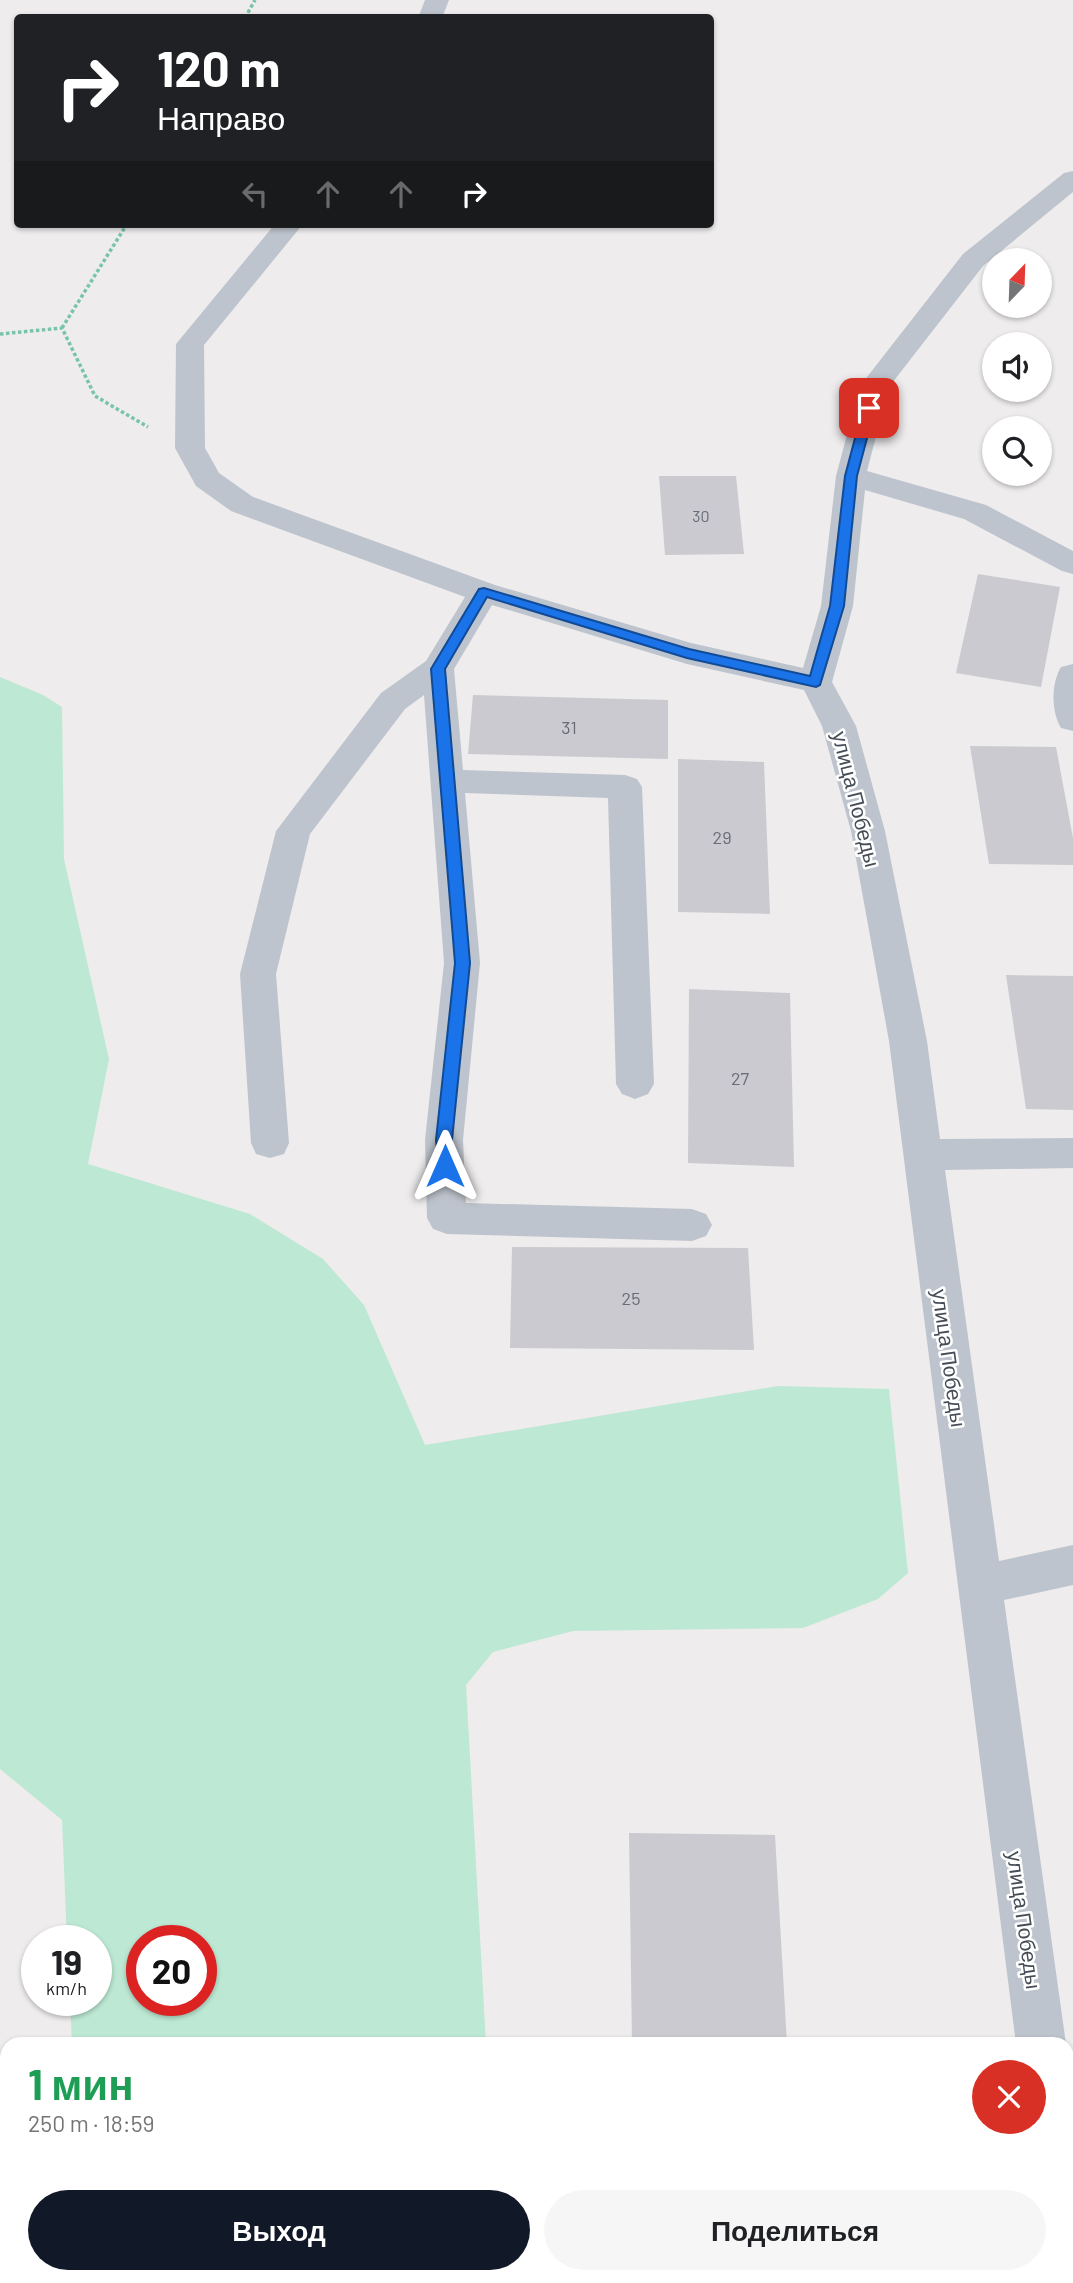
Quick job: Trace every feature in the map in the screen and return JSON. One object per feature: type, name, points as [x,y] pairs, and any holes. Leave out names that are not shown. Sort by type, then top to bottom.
[{"type":"street","points":[[286,228],[190,344],[190,448],[206,479],[242,504],[484,592],[687,653],[816,682],[837,606],[851,476],[874,386],[974,260],[1073,179]]},
{"type":"street","points":[[851,476],[975,512],[1073,564]]},
{"type":"street","points":[[270,1143],[258,974],[293,831],[393,701],[438,669],[484,592]]},
{"type":"street","points":[[438,669],[462,963],[444,1140],[447,1218],[692,1225]]},
{"type":"street","points":[[1073,675],[1070,706],[1073,720]]},
{"type":"street","name":"улица Победы","points":[[816,682],[839,726],[868,831],[908,1041],[1040,2037]]},
{"type":"street","points":[[448,781],[625,787],[635,1084]]},
{"type":"street","points":[[923,1155],[1073,1153]]},
{"type":"street","points":[[980,1584],[1073,1565]]},
{"type":"path","points":[[62,328],[124,228]]},
{"type":"path","points":[[0,334],[62,328]]},
{"type":"path","points":[[62,328],[95,396],[190,448]]},
{"type":"green space","points":[[0,677],[43,695],[62,707],[64,859],[109,1059],[88,1164],[250,1214],[323,1259],[364,1305],[425,1445],[778,1386],[889,1389],[908,1573],[878,1599],[803,1628],[573,1631],[493,1652],[466,1685],[486,2037],[72,2037],[71,2016],[112,2016],[112,1925],[66,1925],[62,1820],[0,1769]]},
{"type":"building","points":[[659,476],[736,476],[744,554],[665,555]]},
{"type":"building","points":[[978,574],[1060,587],[1041,687],[956,673]]},
{"type":"building","points":[[473,695],[668,700],[668,759],[468,754]]},
{"type":"building","points":[[970,746],[1056,747],[1073,838],[1073,865],[989,864]]},
{"type":"building","points":[[678,759],[764,762],[770,914],[678,912]]},
{"type":"building","points":[[1006,975],[1073,976],[1073,1110],[1026,1109]]},
{"type":"building","points":[[689,989],[790,993],[794,1167],[688,1163]]},
{"type":"building","points":[[512,1247],[748,1248],[754,1350],[510,1348]]},
{"type":"building","points":[[629,1833],[775,1835],[787,2037],[632,2037]]},
{"type":"route","points":[[445,1166],[444,1140],[462,963],[438,669],[484,592],[687,653],[816,682],[837,606],[851,476],[869,408]]}]
